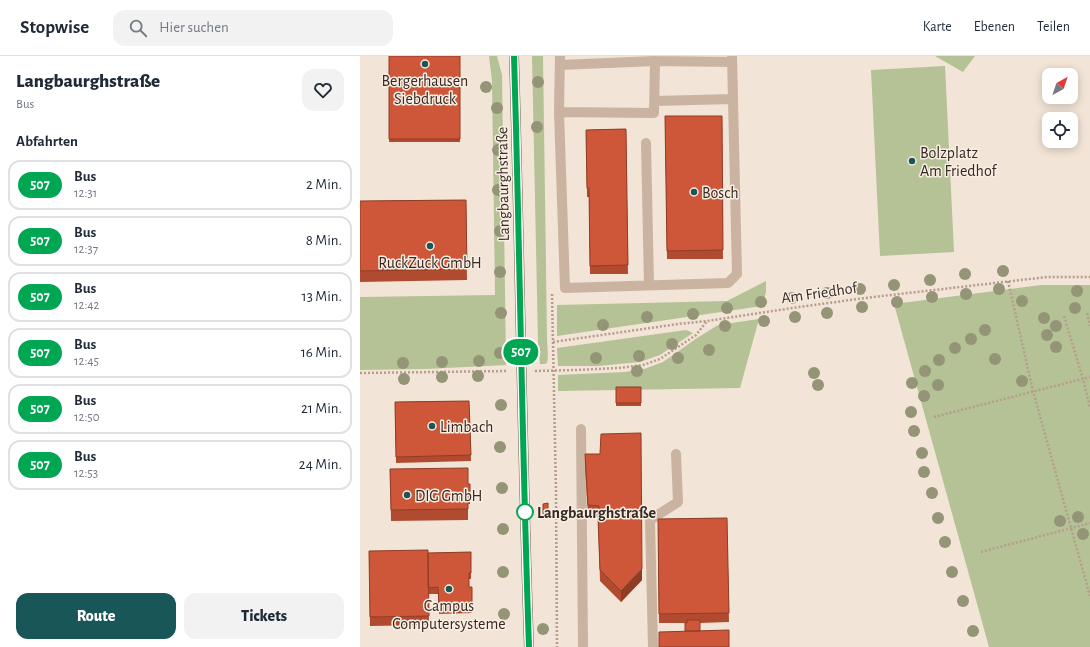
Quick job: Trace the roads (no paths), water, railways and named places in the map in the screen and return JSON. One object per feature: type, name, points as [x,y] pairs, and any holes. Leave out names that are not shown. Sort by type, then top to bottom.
[{"type":"main road","name":"Langbaurghstraße","points":[[514,56],[529,647]]},
{"type":"lane","points":[[732,59],[737,274],[728,283],[565,288],[559,112],[560,60],[655,61],[732,59]]},
{"type":"lane","points":[[559,112],[654,114],[655,61]]},
{"type":"lane","points":[[654,102],[733,100]]},
{"type":"lane","points":[[646,143],[649,285]]},
{"type":"lane","points":[[581,429],[583,647]]},
{"type":"lane","points":[[653,647],[650,520],[678,502],[676,454]]},
{"type":"place","name":"Bergerhausen Siebdruck","points":[[425,64]]},
{"type":"place","name":"Bolzplatz Am Friedhof","points":[[912,161]]},
{"type":"place","name":"Bosch","points":[[694,192]]},
{"type":"place","name":"RuckZuck GmbH","points":[[430,246]]},
{"type":"place","name":"Limbach","points":[[432,426]]},
{"type":"place","name":"DIG GmbH","points":[[407,495]]},
{"type":"place","name":"Langbaurghstraße","points":[[525,512]]},
{"type":"place","name":"Campus Computersysteme","points":[[449,589]]}]
